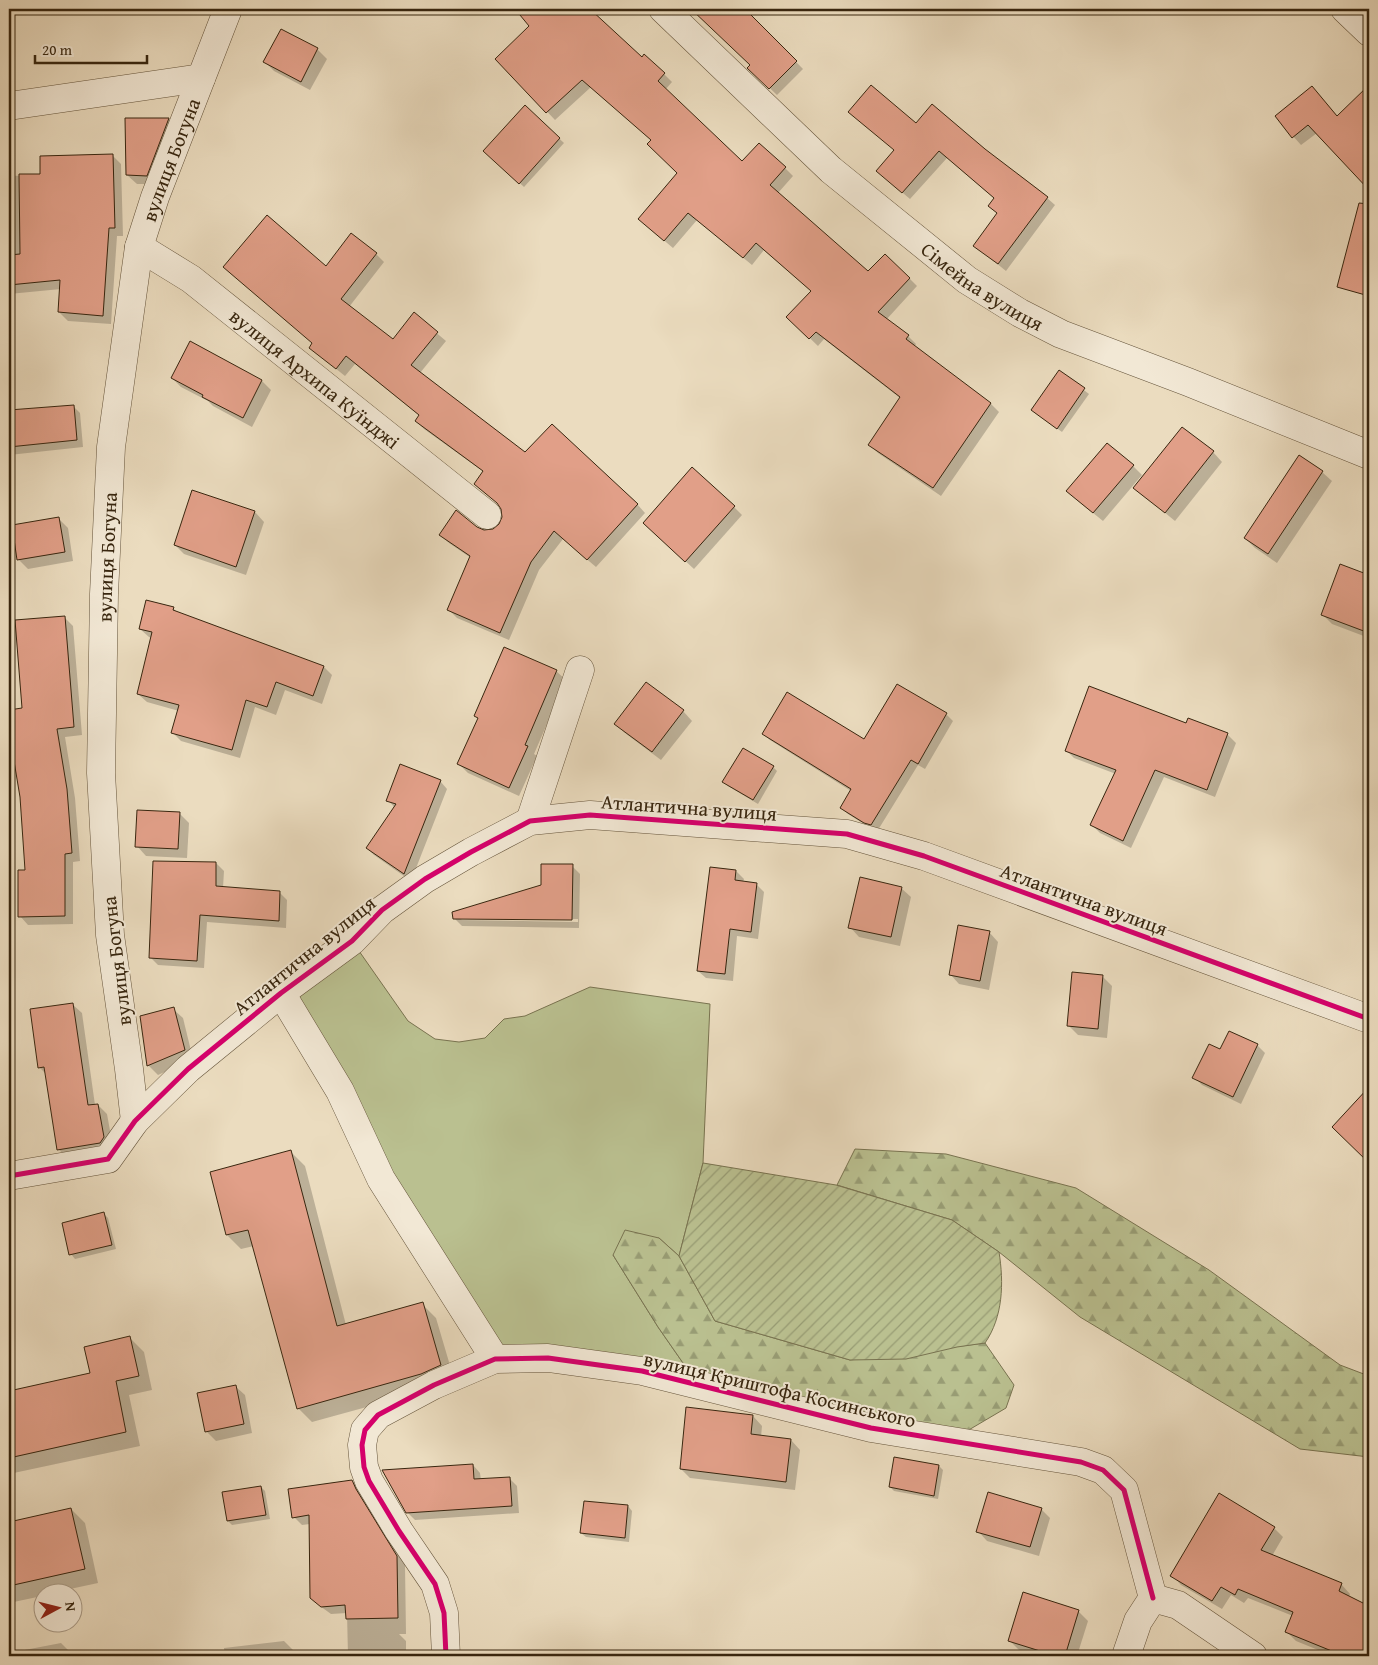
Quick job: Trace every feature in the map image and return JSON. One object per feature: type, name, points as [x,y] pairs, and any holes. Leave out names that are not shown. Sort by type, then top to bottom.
[{"type":"street","name":"вулиця Богуна","points":[[135,1121],[110,935],[101,773],[104,594],[111,447],[140,247],[154,197],[228,9]]},
{"type":"street","name":"Сімейна вулиця","points":[[662,9],[831,170],[968,280],[1020,312],[1061,334],[1188,382],[1369,455]]},
{"type":"street","points":[[1345,9],[1369,32]]},
{"type":"street","points":[[9,106],[201,78]]},
{"type":"street","name":"вулиця Архипа Куїнджі","points":[[140,247],[191,279],[487,514]]},
{"type":"street","points":[[530,821],[580,670]]},
{"type":"street","name":"Атлантична вулиця","points":[[9,1176],[108,1159],[135,1121],[188,1069],[281,994],[352,941],[382,910],[425,879],[530,821],[590,815],[847,834],[924,856],[1369,1019]]},
{"type":"street","points":[[281,994],[340,1091],[381,1179],[496,1359]]},
{"type":"street","name":"вулиця Криштофа Косинського","points":[[446,1656],[444,1612],[435,1584],[399,1531],[369,1481],[364,1467],[362,1445],[365,1430],[378,1415],[434,1385],[496,1359],[548,1358],[642,1371],[871,1428],[1081,1462],[1104,1470],[1124,1490],[1153,1598]]},
{"type":"street","points":[[1126,1656],[1138,1621],[1153,1598],[1178,1605],[1253,1656]]},
{"type":"green space","points":[[352,941],[408,1021],[435,1039],[459,1042],[485,1038],[504,1019],[525,1016],[590,987],[710,1004],[703,1163],[679,1256],[659,1238],[613,1255],[658,1327],[699,1386],[495,1359],[281,993]]},
{"type":"green space","points":[[855,1149],[946,1154],[1076,1188],[1209,1270],[1340,1365],[1369,1376],[1369,1457],[1300,1449],[1080,1317],[999,1252],[952,1220],[837,1185]]},
{"type":"green space","points":[[703,1163],[836,1185],[952,1220],[999,1252],[1001,1299],[991,1333],[985,1343],[957,1347],[906,1359],[850,1360],[715,1321],[679,1256]]},
{"type":"green space","points":[[625,1230],[659,1238],[679,1256],[715,1321],[850,1360],[985,1343],[1014,1385],[1006,1408],[950,1441],[699,1386],[658,1327],[613,1255]]},
{"type":"building","points":[[515,9],[590,9],[642,57],[644,54],[665,73],[658,81],[742,161],[759,143],[786,167],[770,185],[868,271],[885,254],[910,278],[878,312],[909,335],[906,339],[991,403],[933,488],[868,445],[900,397],[816,332],[809,339],[786,317],[811,291],[756,243],[743,258],[688,213],[664,241],[638,219],[677,173],[647,144],[651,140],[582,80],[546,113],[495,59],[529,26]]},
{"type":"building","points":[[691,9],[745,9],[797,61],[769,89],[747,68],[750,65]]},
{"type":"building","points":[[281,29],[318,48],[301,82],[263,62]]},
{"type":"building","points":[[871,85],[916,123],[932,104],[985,149],[1048,197],[998,264],[973,246],[997,213],[988,206],[994,198],[939,151],[902,193],[876,171],[894,150],[848,112]]},
{"type":"building","points":[[1369,85],[1369,190],[1308,125],[1292,138],[1275,116],[1312,86],[1337,116]]},
{"type":"building","points":[[525,105],[560,138],[519,184],[483,151]]},
{"type":"building","points":[[125,118],[169,118],[147,176],[126,175]]},
{"type":"building","points":[[113,154],[115,228],[109,228],[103,316],[58,312],[60,280],[9,285],[9,255],[20,254],[19,174],[40,174],[40,156]]},
{"type":"building","points":[[1359,203],[1369,204],[1369,296],[1337,287]]},
{"type":"building","points":[[267,215],[326,266],[351,233],[377,253],[341,299],[393,339],[414,312],[438,332],[411,365],[525,452],[552,424],[638,504],[587,560],[554,531],[531,562],[500,633],[447,610],[470,556],[439,535],[456,510],[477,527],[484,530],[493,529],[499,524],[502,517],[501,509],[497,503],[474,484],[483,471],[415,421],[419,415],[346,356],[336,369],[309,348],[312,343],[223,267]]},
{"type":"building","points":[[190,341],[262,380],[243,418],[202,397],[203,395],[171,378]]},
{"type":"building","points":[[1059,370],[1085,388],[1057,429],[1031,410]]},
{"type":"building","points":[[74,405],[77,440],[9,447],[9,410]]},
{"type":"building","points":[[1182,427],[1214,451],[1165,513],[1133,488]]},
{"type":"building","points":[[1107,443],[1134,465],[1093,513],[1066,491]]},
{"type":"building","points":[[1299,455],[1323,471],[1268,554],[1244,538]]},
{"type":"building","points":[[692,467],[735,506],[685,562],[643,523]]},
{"type":"building","points":[[192,490],[255,511],[236,567],[174,545]]},
{"type":"building","points":[[59,517],[65,552],[17,560],[12,525]]},
{"type":"building","points":[[1340,564],[1369,575],[1369,633],[1321,615]]},
{"type":"building","points":[[146,600],[174,607],[173,610],[324,666],[313,696],[276,682],[267,707],[246,700],[232,750],[171,733],[179,705],[137,694],[152,632],[139,629]]},
{"type":"building","points":[[65,616],[74,727],[57,729],[67,789],[72,853],[65,854],[65,916],[18,917],[18,870],[25,870],[20,797],[9,731],[9,710],[22,708],[15,620]]},
{"type":"building","points":[[504,647],[557,670],[525,745],[528,746],[509,788],[457,764],[478,718],[474,716]]},
{"type":"building","points":[[646,682],[684,710],[652,752],[614,724]]},
{"type":"building","points":[[897,684],[947,713],[918,764],[911,760],[871,825],[864,823],[840,808],[851,789],[762,734],[787,692],[864,739]]},
{"type":"building","points":[[1089,686],[1186,723],[1188,718],[1228,733],[1207,790],[1155,770],[1123,841],[1090,825],[1116,770],[1065,751]]},
{"type":"building","points":[[743,748],[774,766],[753,800],[722,782]]},
{"type":"building","points":[[400,764],[441,780],[404,874],[366,848],[396,804],[386,801]]},
{"type":"building","points":[[137,810],[180,812],[178,849],[135,847]]},
{"type":"building","points":[[153,861],[216,862],[216,886],[280,891],[279,921],[200,915],[197,961],[149,958]]},
{"type":"building","points":[[541,864],[573,864],[572,920],[453,919],[452,912],[541,885]]},
{"type":"building","points":[[710,867],[736,870],[735,880],[757,883],[751,932],[730,929],[725,974],[697,971]]},
{"type":"building","points":[[860,877],[902,887],[891,937],[848,928]]},
{"type":"building","points":[[958,925],[990,931],[980,981],[949,975]]},
{"type":"building","points":[[1072,972],[1103,975],[1098,1029],[1067,1026]]},
{"type":"building","points":[[73,1003],[88,1105],[98,1104],[104,1137],[100,1143],[57,1150],[44,1067],[38,1068],[30,1009]]},
{"type":"building","points":[[174,1007],[185,1050],[147,1066],[140,1016]]},
{"type":"building","points":[[1229,1031],[1258,1044],[1233,1097],[1192,1078],[1209,1044],[1220,1049]]},
{"type":"building","points":[[1369,1087],[1369,1163],[1332,1127]]},
{"type":"building","points":[[291,1150],[337,1326],[423,1302],[441,1365],[421,1374],[297,1409],[248,1230],[226,1235],[210,1172]]},
{"type":"building","points":[[104,1212],[112,1245],[69,1255],[62,1223]]},
{"type":"building","points":[[130,1336],[139,1376],[116,1381],[126,1432],[9,1458],[9,1391],[90,1373],[84,1347]]},
{"type":"building","points":[[236,1385],[244,1424],[205,1432],[197,1393]]},
{"type":"building","points":[[686,1407],[753,1415],[751,1434],[791,1439],[786,1482],[680,1469]]},
{"type":"building","points":[[894,1457],[939,1465],[934,1496],[889,1487]]},
{"type":"building","points":[[473,1464],[474,1479],[510,1477],[512,1506],[406,1513],[382,1470]]},
{"type":"building","points":[[352,1480],[397,1556],[398,1618],[346,1619],[345,1605],[321,1607],[310,1598],[309,1515],[292,1518],[288,1489]]},
{"type":"building","points":[[261,1486],[266,1515],[227,1521],[222,1492]]},
{"type":"building","points":[[988,1492],[1042,1508],[1030,1547],[976,1532]]},
{"type":"building","points":[[1219,1493],[1275,1527],[1261,1550],[1342,1583],[1339,1591],[1369,1606],[1369,1656],[1344,1656],[1285,1632],[1293,1612],[1238,1589],[1235,1595],[1221,1587],[1212,1601],[1170,1576]]},
{"type":"building","points":[[584,1501],[628,1505],[625,1538],[580,1533]]},
{"type":"building","points":[[71,1508],[85,1569],[9,1586],[9,1522]]},
{"type":"building","points":[[1023,1592],[1079,1610],[1065,1656],[1056,1656],[1008,1641]]},
{"type":"cycle path","points":[[9,1176],[108,1159],[135,1121],[188,1069],[281,993],[352,941],[382,910],[425,879],[530,821],[590,815],[847,834],[924,856],[1369,1019]]},
{"type":"cycle path","points":[[446,1656],[444,1613],[435,1584],[399,1531],[369,1481],[364,1467],[362,1445],[365,1430],[378,1415],[434,1385],[495,1359],[548,1358],[642,1371],[871,1428],[1081,1462],[1103,1470],[1124,1490],[1153,1598]]}]
